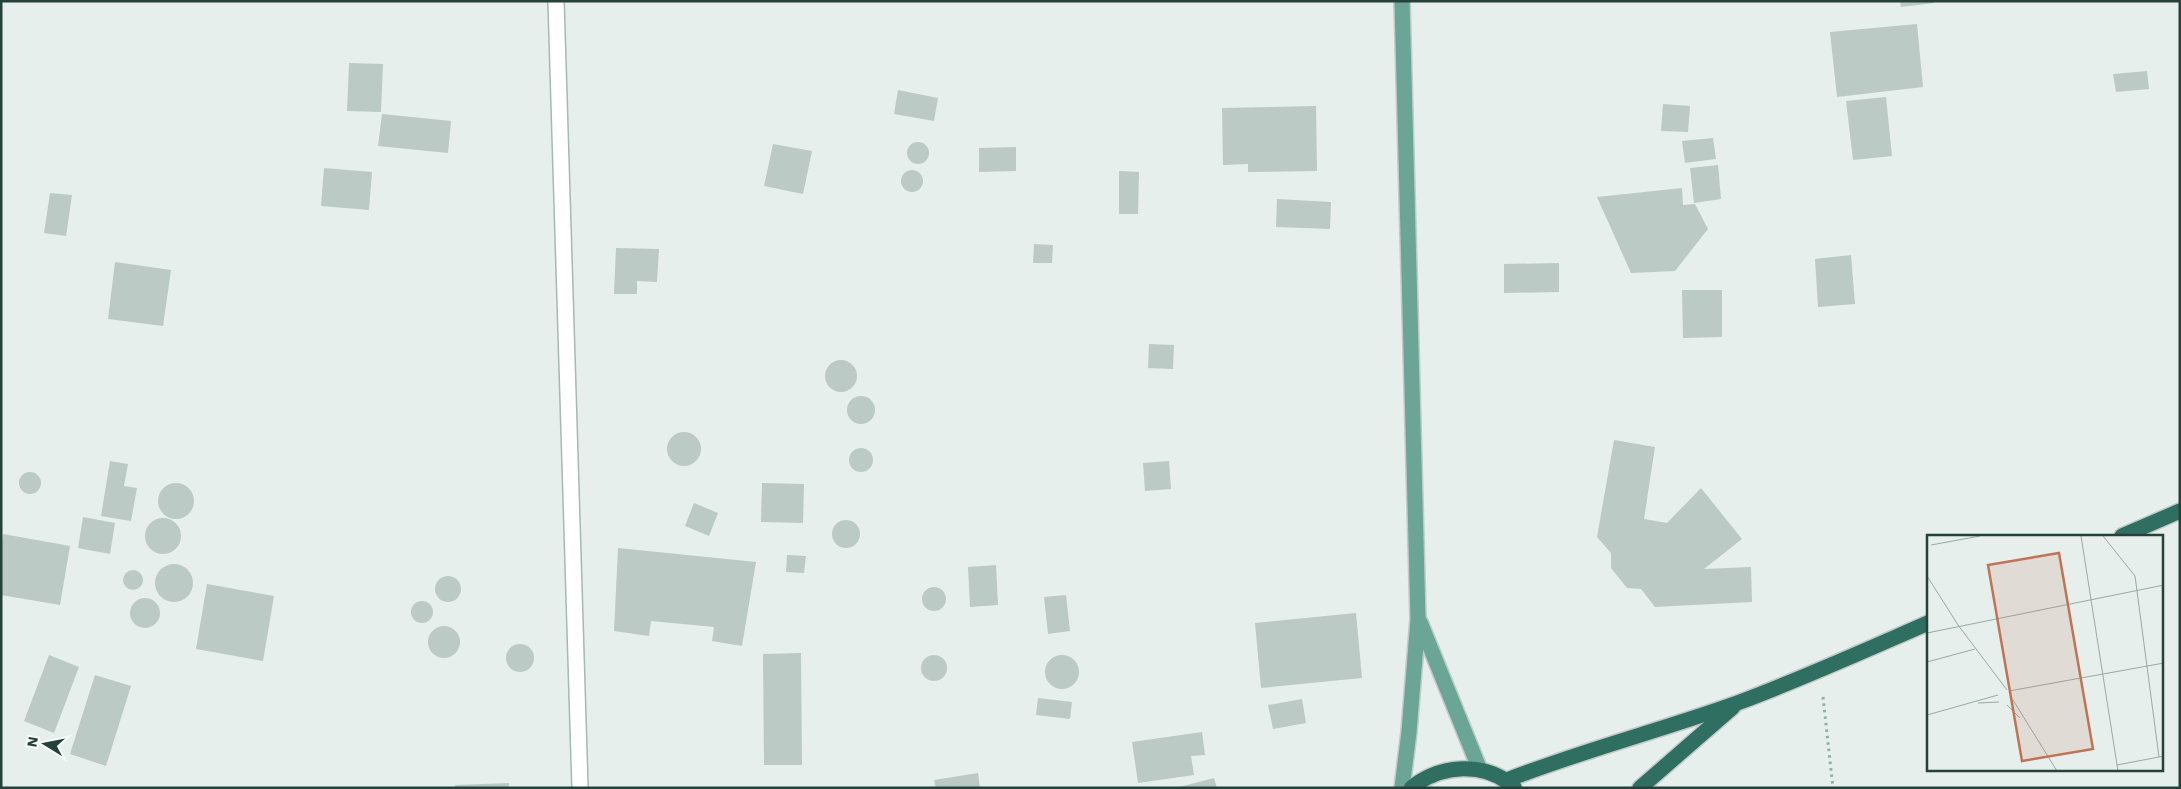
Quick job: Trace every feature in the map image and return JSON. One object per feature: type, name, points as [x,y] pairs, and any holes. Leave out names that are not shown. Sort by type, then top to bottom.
[{"type":"highway","points":[[2124,535],[2180,511]]},
{"type":"highway","points":[[1411,788],[1423,778],[1451,768],[1480,770],[1511,784],[1551,762],[1739,702],[1820,671],[1927,623]]},
{"type":"highway","points":[[1640,788],[1739,702]]},
{"type":"main road","points":[[1402,1],[1418,619],[1409,732],[1402,788]]},
{"type":"main road","points":[[1418,619],[1480,770]]},
{"type":"street","points":[[556,1],[580,788]]},
{"type":"path","points":[[1820,671],[1834,788]]},
{"type":"building","points":[[1900,1],[1934,1],[1934,3],[1901,7]]},
{"type":"building","points":[[1917,24],[1923,87],[1837,97],[1830,32]]},
{"type":"building","points":[[349,63],[383,64],[381,112],[347,111]]},
{"type":"building","points":[[2147,71],[2149,89],[2116,92],[2113,74]]},
{"type":"building","points":[[898,90],[938,98],[934,121],[894,114]]},
{"type":"building","points":[[1886,97],[1892,156],[1853,160],[1846,101]]},
{"type":"building","points":[[1663,104],[1690,106],[1688,132],[1661,131]]},
{"type":"building","points":[[1316,106],[1317,171],[1248,172],[1248,164],[1223,165],[1222,108]]},
{"type":"building","points":[[382,114],[451,121],[448,153],[378,146]]},
{"type":"building","points":[[1713,138],[1716,159],[1685,163],[1682,141]]},
{"type":"building","points":[[918,142],[926,145],[929,153],[926,161],[918,164],[910,161],[907,153],[910,145]]},
{"type":"building","points":[[773,144],[812,151],[803,194],[764,186]]},
{"type":"building","points":[[1016,147],[1016,171],[979,172],[979,148]]},
{"type":"building","points":[[1718,165],[1721,199],[1694,203],[1690,168]]},
{"type":"building","points":[[324,168],[372,172],[369,210],[321,206]]},
{"type":"building","points":[[912,170],[920,173],[923,181],[920,189],[912,192],[904,189],[901,181],[904,173]]},
{"type":"building","points":[[1119,171],[1139,172],[1138,214],[1119,214]]},
{"type":"building","points":[[1682,188],[1683,205],[1695,204],[1708,229],[1675,271],[1631,273],[1597,197]]},
{"type":"building","points":[[50,193],[72,195],[66,236],[44,233]]},
{"type":"building","points":[[1277,199],[1331,202],[1330,229],[1276,227]]},
{"type":"building","points":[[1034,244],[1053,245],[1052,263],[1033,263]]},
{"type":"building","points":[[616,248],[659,249],[657,282],[637,281],[637,294],[614,294]]},
{"type":"building","points":[[1851,255],[1855,304],[1818,307],[1815,259]]},
{"type":"building","points":[[115,262],[171,270],[163,326],[108,319]]},
{"type":"building","points":[[1559,263],[1559,292],[1504,293],[1504,264]]},
{"type":"building","points":[[1682,290],[1722,290],[1722,337],[1683,338]]},
{"type":"building","points":[[1149,344],[1174,345],[1173,369],[1148,368]]},
{"type":"building","points":[[841,360],[847,361],[852,365],[856,370],[856,382],[852,387],[847,391],[841,392],[835,391],[830,387],[826,382],[825,376],[826,370],[830,365],[835,361]]},
{"type":"building","points":[[861,396],[871,400],[875,410],[871,420],[861,424],[851,420],[847,410],[851,400]]},
{"type":"building","points":[[684,432],[696,437],[701,449],[696,461],[684,466],[672,461],[667,449],[672,437]]},
{"type":"building","points":[[1614,440],[1655,447],[1644,519],[1667,523],[1701,488],[1742,539],[1704,569],[1751,567],[1752,602],[1655,607],[1641,589],[1627,588],[1611,568],[1611,553],[1597,537]]},
{"type":"building","points":[[861,448],[870,451],[873,460],[870,469],[861,472],[852,469],[849,460],[852,451]]},
{"type":"building","points":[[110,461],[128,464],[124,486],[137,488],[131,521],[101,516]]},
{"type":"building","points":[[1169,461],[1171,489],[1145,491],[1143,463]]},
{"type":"building","points":[[30,472],[38,475],[41,483],[38,491],[30,494],[22,491],[19,483],[22,475]]},
{"type":"building","points":[[176,483],[183,484],[189,488],[193,494],[193,508],[189,514],[183,518],[176,519],[169,518],[163,514],[159,508],[158,501],[159,494],[163,488],[169,484]]},
{"type":"building","points":[[762,483],[804,484],[803,523],[761,522]]},
{"type":"building","points":[[694,503],[718,513],[709,536],[685,526]]},
{"type":"building","points":[[83,517],[115,523],[110,554],[78,548]]},
{"type":"building","points":[[163,518],[175,524],[181,536],[175,548],[163,554],[151,548],[145,536],[151,524]]},
{"type":"building","points":[[846,520],[856,524],[860,534],[856,544],[846,548],[836,544],[832,534],[836,524]]},
{"type":"building","points":[[3,534],[70,546],[60,605],[1,595],[1,546]]},
{"type":"building","points":[[618,548],[756,562],[742,646],[712,641],[714,627],[651,621],[649,636],[614,631]]},
{"type":"building","points":[[787,555],[806,556],[804,573],[786,572]]},
{"type":"building","points":[[174,564],[187,570],[193,583],[187,596],[174,602],[161,596],[155,583],[161,570]]},
{"type":"building","points":[[996,565],[998,605],[970,607],[968,567]]},
{"type":"building","points":[[129,570],[137,570],[143,576],[143,584],[137,590],[129,590],[123,584],[123,576]]},
{"type":"building","points":[[448,576],[457,580],[461,589],[457,598],[448,602],[439,598],[435,589],[439,580]]},
{"type":"building","points":[[207,584],[274,596],[263,661],[196,649]]},
{"type":"building","points":[[934,587],[942,591],[946,599],[942,607],[934,611],[926,607],[922,599],[926,591]]},
{"type":"building","points":[[1066,595],[1070,631],[1048,634],[1044,597]]},
{"type":"building","points":[[145,598],[155,603],[160,613],[155,623],[145,628],[135,623],[130,613],[135,603]]},
{"type":"building","points":[[422,601],[430,604],[433,612],[430,620],[422,623],[414,620],[411,612],[414,604]]},
{"type":"building","points":[[1356,613],[1362,678],[1261,688],[1255,623]]},
{"type":"building","points":[[444,626],[456,630],[460,642],[456,654],[444,658],[432,654],[428,642],[432,630]]},
{"type":"building","points":[[520,644],[530,648],[534,658],[530,668],[520,672],[510,668],[506,658],[510,648]]},
{"type":"building","points":[[801,653],[802,765],[764,765],[763,654]]},
{"type":"building","points":[[49,655],[79,667],[54,733],[24,721]]},
{"type":"building","points":[[934,655],[943,659],[947,668],[943,677],[934,681],[925,677],[921,668],[925,659]]},
{"type":"building","points":[[1062,655],[1069,656],[1074,660],[1078,665],[1078,679],[1074,684],[1069,688],[1062,689],[1055,688],[1050,684],[1046,679],[1045,672],[1046,665],[1050,660],[1055,656]]},
{"type":"building","points":[[95,675],[131,686],[106,766],[70,754]]},
{"type":"building","points":[[1038,698],[1072,702],[1070,719],[1036,715]]},
{"type":"building","points":[[1302,699],[1306,723],[1273,729],[1268,705]]},
{"type":"building","points":[[1202,732],[1205,755],[1191,756],[1194,775],[1138,783],[1132,742]]},
{"type":"building","points":[[978,773],[980,788],[936,788],[934,780]]},
{"type":"building","points":[[1214,778],[1217,788],[1179,788],[1179,787]]},
{"type":"building","points":[[509,783],[509,788],[455,788],[455,785]]}]
